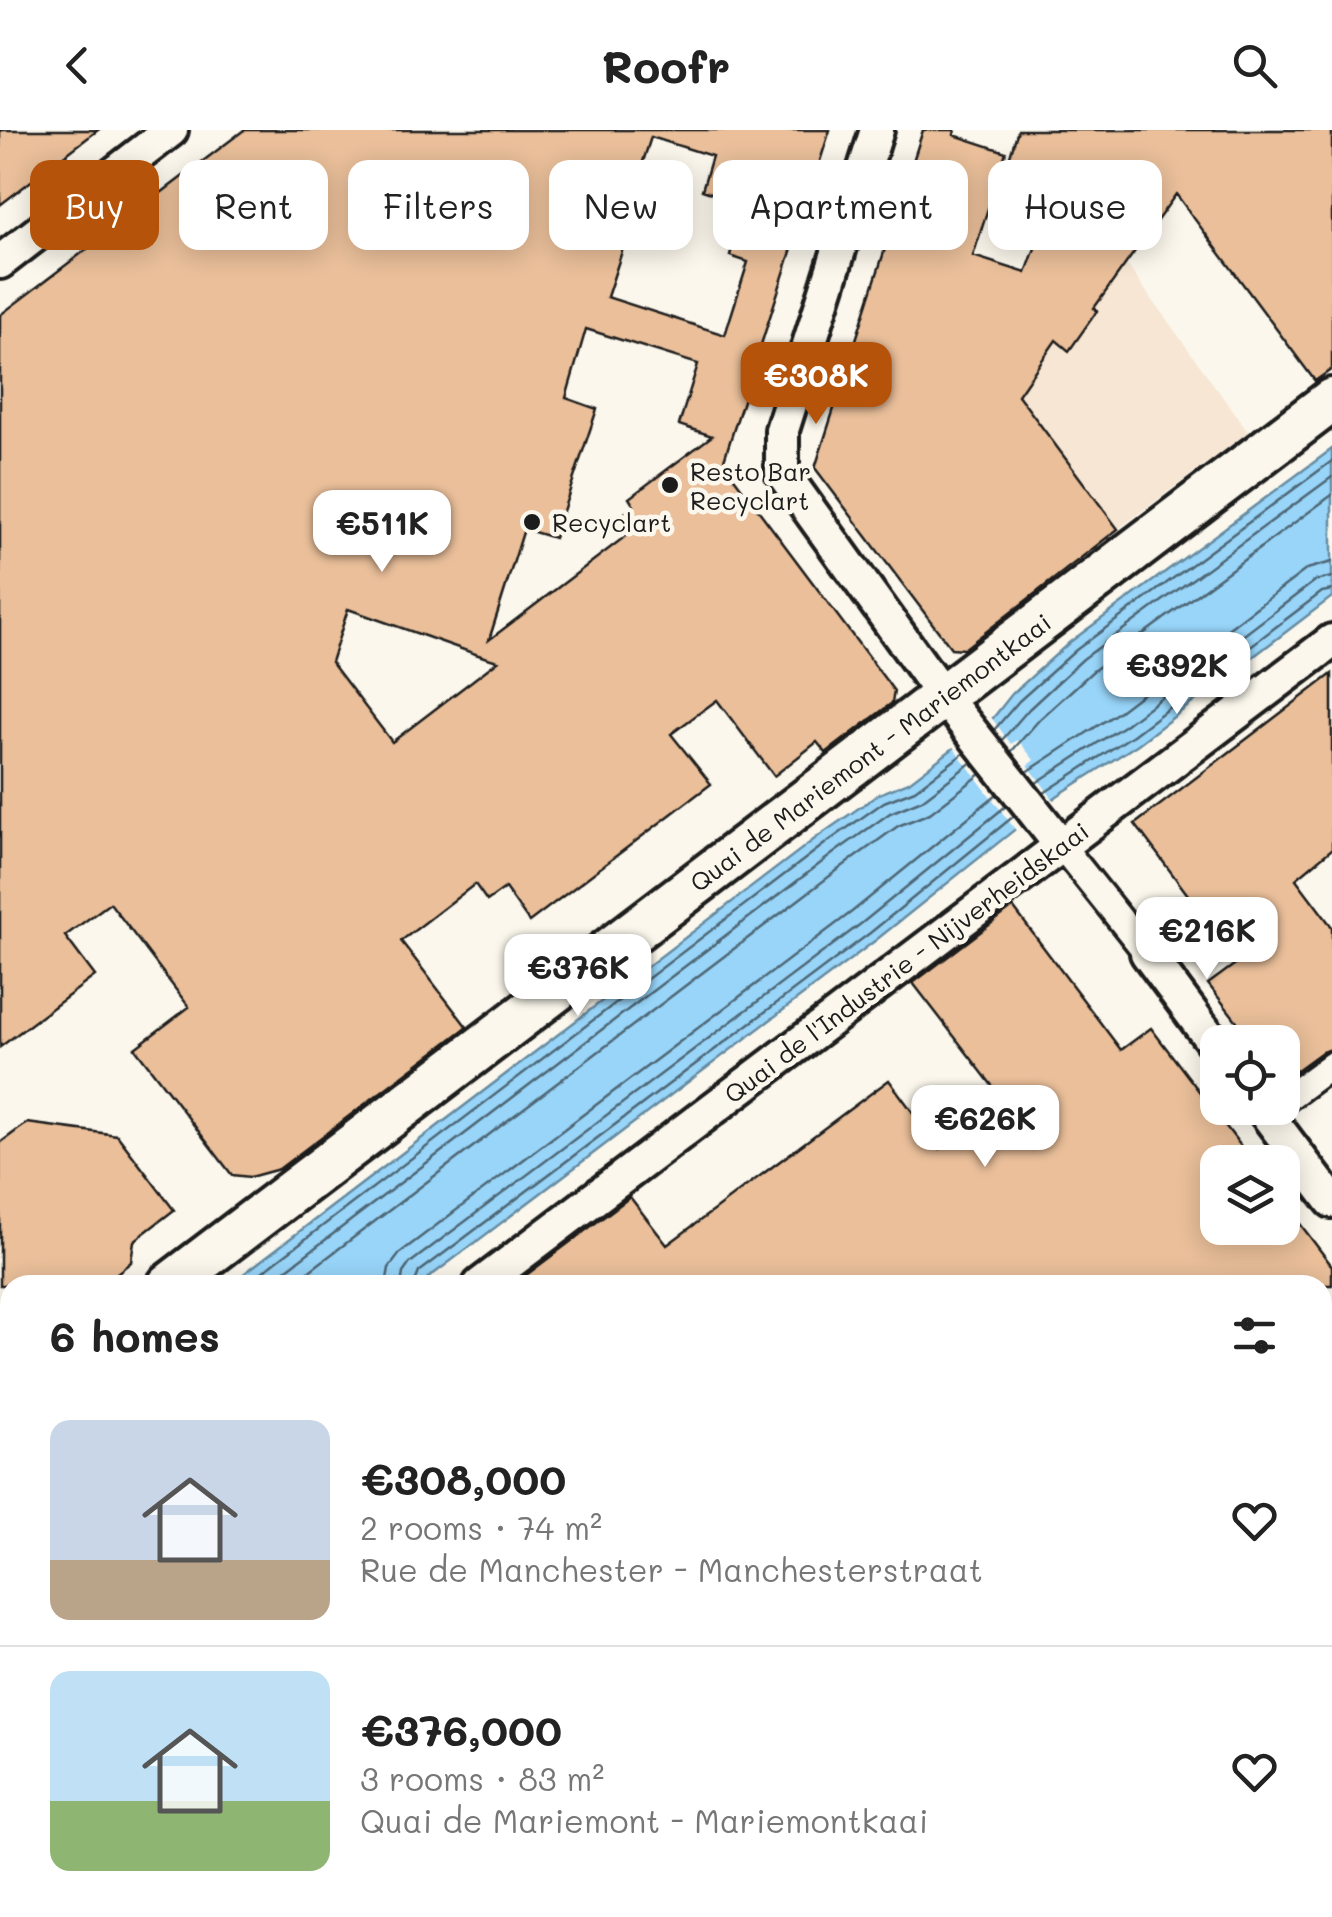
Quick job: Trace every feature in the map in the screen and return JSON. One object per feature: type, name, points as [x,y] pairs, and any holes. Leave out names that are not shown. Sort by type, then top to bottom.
[{"type":"street","points":[[0,262],[172,130]]},
{"type":"street","points":[[877,130],[782,430],[782,472],[954,709],[1201,1025]]},
{"type":"street","name":"Quai de Mariemont - Mariemontkaai","points":[[183,1275],[954,709],[1332,400]]},
{"type":"street","name":"Quai de l'Industrie - Nijverheidskaai","points":[[493,1275],[1050,832],[1332,641]]},
{"type":"street","points":[[1300,1088],[1332,1065]]},
{"type":"street","points":[[1282,1125],[1332,1201]]},
{"type":"shaded area","points":[[1115,256],[1127,265],[1248,432],[1118,529],[1018,395]]},
{"type":"water","points":[[1332,449],[1332,597],[1138,744],[1057,796],[876,940],[432,1275],[242,1275],[820,835],[879,794],[909,782],[993,718],[1012,694],[1070,642]]},
{"type":"pier","points":[[988,713],[1011,744],[1018,740],[1034,760],[1028,765],[1056,803],[1017,832],[951,744]]},
{"type":"building","points":[[0,130],[98,130],[59,160],[30,160],[30,182],[0,205]]},
{"type":"building","points":[[244,130],[830,130],[820,160],[713,160],[713,194],[702,190],[712,156],[651,137],[644,160],[549,160],[549,250],[622,250],[607,297],[725,335],[748,262],[730,256],[732,250],[791,250],[723,463],[894,691],[892,703],[826,753],[817,742],[774,776],[717,700],[671,734],[711,784],[529,922],[505,888],[487,901],[475,884],[401,941],[467,1027],[279,1169],[250,1177],[232,1175],[135,1048],[189,1007],[110,903],[65,936],[95,976],[0,1047],[0,315],[86,250],[159,250],[159,194],[179,179],[179,250],[328,250],[328,160],[204,160]],"holes":[[[586,329],[698,364],[679,425],[712,436],[629,498],[634,506],[617,519],[639,526],[489,640],[524,529],[554,538],[597,409],[566,398]],[[348,609],[484,657],[498,661],[392,742],[331,662]]]},
{"type":"building","points":[[923,130],[955,130],[954,135],[1006,152],[1003,160],[988,160],[988,209],[973,256],[1026,273],[1034,250],[1136,250],[1069,351],[1056,340],[1018,395],[1118,529],[964,649],[951,648],[815,468],[885,250],[968,250],[968,160],[913,160]]},
{"type":"building","points":[[1018,130],[1332,130],[1332,369],[1315,381],[1176,194],[1162,213],[1162,160],[1009,160]]},
{"type":"building","points":[[1332,674],[1332,849],[1296,879],[1332,927],[1332,1049],[1300,1068],[1300,1025],[1240,1025],[1208,984],[1238,962],[1135,824]]},
{"type":"building","points":[[1013,907],[1121,1050],[1151,1028],[1200,1092],[1200,1125],[1225,1125],[1240,1145],[1200,1145],[1200,1245],[1300,1245],[1300,1224],[1332,1266],[1332,1275],[526,1275],[630,1197],[667,1245],[889,1080],[940,1149],[1004,1101],[913,983]]},
{"type":"building","points":[[27,1123],[117,1135],[174,1210],[134,1241],[131,1262],[115,1275],[0,1275],[0,1143]]},
{"type":"place","name":"Resto Bar Recyclart","points":[[670,485]]},
{"type":"place","name":"Recyclart","points":[[532,522]]}]
